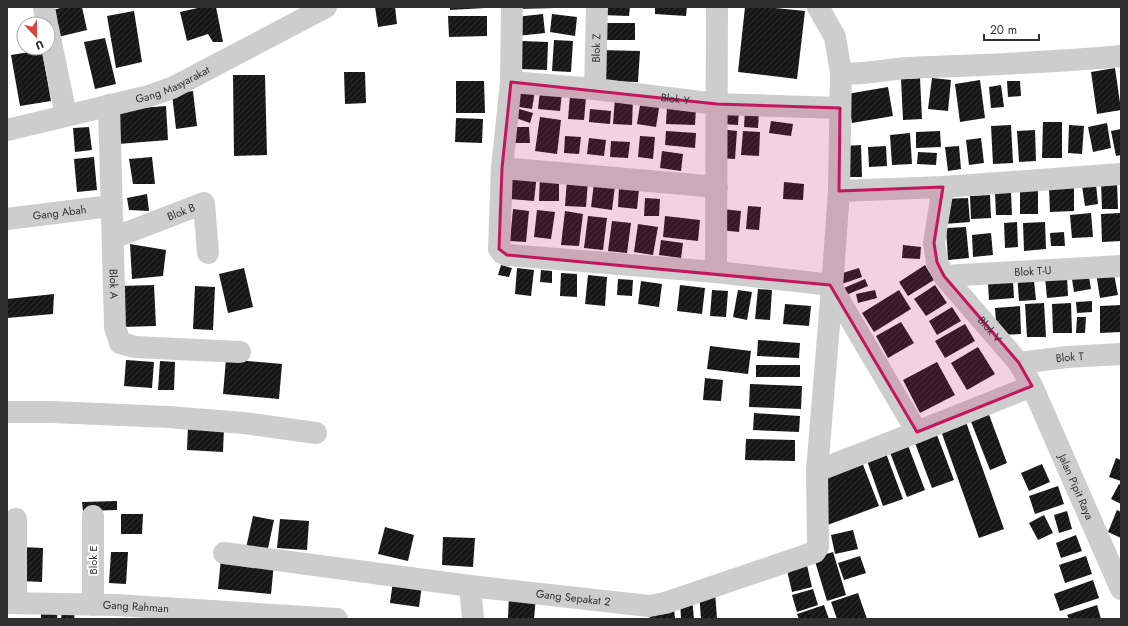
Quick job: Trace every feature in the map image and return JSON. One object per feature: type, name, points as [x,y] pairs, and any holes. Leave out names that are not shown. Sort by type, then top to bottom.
[{"type":"street","name":"Gang Masyarakat","points":[[7,130],[149,96],[172,88],[326,7]]},
{"type":"street","points":[[512,7],[511,82],[502,168],[499,249],[502,253],[507,255],[716,272],[832,286]]},
{"type":"street","name":"Blok Z","points":[[595,89],[596,7]]},
{"type":"street","points":[[716,272],[718,104],[717,7]]},
{"type":"street","points":[[818,7],[835,37],[841,73],[839,191],[817,471],[1031,386]]},
{"type":"street","points":[[54,56],[66,116]]},
{"type":"street","points":[[841,73],[849,74],[894,69],[1062,62],[1121,56]]},
{"type":"street","name":"Blok Y","points":[[511,82],[595,89],[718,104],[840,108]]},
{"type":"street","name":"Blok A","points":[[109,105],[115,327],[120,343],[135,347],[240,352]]},
{"type":"street","points":[[502,168],[717,187]]},
{"type":"street","points":[[839,191],[943,187],[1121,174]]},
{"type":"street","name":"Blok V","points":[[943,187],[934,243],[937,262],[944,276],[1019,363],[1031,386]]},
{"type":"street","name":"Blok B","points":[[112,238],[204,203],[208,253]]},
{"type":"street","name":"Gang Abah","points":[[7,219],[111,206]]},
{"type":"street","name":"Blok T-U","points":[[944,276],[1121,266]]},
{"type":"street","points":[[832,286],[917,432]]},
{"type":"street","name":"Blok T","points":[[1019,363],[1066,357],[1121,354]]},
{"type":"street","name":"Jalan Pipit Raya","points":[[1031,386],[1121,589]]},
{"type":"street","points":[[7,412],[52,412],[168,417],[244,423],[316,433]]},
{"type":"street","name":"Gang Sepakat 2","points":[[224,553],[470,586],[656,606],[815,552],[818,547],[817,471]]},
{"type":"street","name":"Blok E","points":[[93,516],[94,605]]},
{"type":"street","points":[[12,603],[16,519]]},
{"type":"street","points":[[470,586],[472,619]]},
{"type":"street","name":"Gang Rahman","points":[[12,603],[38,611],[94,605],[337,619]]},
{"type":"highlighted area","points":[[511,82],[717,104],[840,108],[839,191],[943,187],[934,243],[937,262],[944,276],[1019,363],[1032,386],[917,432],[830,285],[507,255],[499,249],[502,168]]},
{"type":"building","points":[[65,7],[82,7],[87,30],[58,37],[56,16],[53,16],[52,10]]},
{"type":"building","points":[[202,7],[216,7],[223,42],[213,42],[208,34],[187,41],[180,12]]},
{"type":"building","points":[[375,7],[395,7],[397,24],[378,27]]},
{"type":"building","points":[[450,7],[484,7],[485,8],[450,10]]},
{"type":"building","points":[[517,7],[555,7],[555,8],[517,9]]},
{"type":"building","points":[[601,7],[630,7],[629,16],[601,15]]},
{"type":"building","points":[[655,7],[687,7],[686,16],[655,14]]},
{"type":"building","points":[[745,7],[765,7],[805,11],[797,79],[738,72]]},
{"type":"building","points":[[134,11],[142,62],[116,68],[107,16]]},
{"type":"building","points":[[543,14],[545,33],[517,36],[515,17]]},
{"type":"building","points":[[552,14],[577,17],[575,36],[550,32]]},
{"type":"building","points":[[448,16],[487,16],[487,36],[449,37]]},
{"type":"building","points":[[602,23],[635,23],[635,40],[602,40]]},
{"type":"building","points":[[105,38],[116,84],[95,89],[84,42]]},
{"type":"building","points":[[554,40],[573,41],[571,72],[552,71]]},
{"type":"building","points":[[521,41],[548,42],[547,70],[520,69]]},
{"type":"building","points":[[600,50],[640,51],[638,82],[599,81]]},
{"type":"building","points":[[11,55],[43,56],[51,101],[20,106]]},
{"type":"building","points":[[1115,68],[1121,110],[1097,114],[1091,72]]},
{"type":"building","points":[[344,72],[365,72],[366,103],[345,104]]},
{"type":"building","points":[[233,75],[265,75],[267,155],[234,156]]},
{"type":"building","points":[[920,78],[922,119],[903,120],[901,79]]},
{"type":"building","points":[[932,78],[951,80],[948,111],[928,109]]},
{"type":"building","points":[[980,80],[985,118],[960,122],[955,84]]},
{"type":"building","points":[[456,81],[484,81],[485,113],[456,113]]},
{"type":"building","points":[[1007,81],[1020,81],[1021,96],[1008,97]]},
{"type":"building","points":[[1001,85],[1004,107],[991,108],[989,87]]},
{"type":"building","points":[[888,87],[893,116],[852,123],[847,94]]},
{"type":"building","points":[[515,89],[535,91],[532,109],[513,106]]},
{"type":"building","points":[[193,91],[197,126],[176,129],[172,94]]},
{"type":"building","points":[[540,91],[562,93],[560,111],[538,109]]},
{"type":"building","points":[[570,96],[586,97],[584,120],[568,119]]},
{"type":"building","points":[[615,98],[633,99],[632,125],[613,124]]},
{"type":"building","points":[[641,99],[660,102],[656,127],[637,124]]},
{"type":"building","points":[[166,106],[168,140],[118,144],[115,110]]},
{"type":"building","points":[[667,106],[696,107],[695,125],[666,124]]},
{"type":"building","points":[[516,108],[533,113],[530,123],[513,117]]},
{"type":"building","points":[[590,109],[611,111],[610,124],[589,122]]},
{"type":"building","points":[[723,109],[739,110],[738,125],[721,124]]},
{"type":"building","points":[[745,110],[759,111],[758,128],[744,127]]},
{"type":"building","points":[[540,117],[561,120],[557,154],[535,151]]},
{"type":"building","points":[[456,118],[483,119],[482,143],[455,142]]},
{"type":"building","points":[[771,121],[793,124],[791,136],[769,133]]},
{"type":"building","points":[[1043,122],[1062,122],[1062,158],[1042,158]]},
{"type":"building","points":[[1107,123],[1111,148],[1093,152],[1088,127]]},
{"type":"building","points":[[1011,125],[1013,163],[993,164],[991,126]]},
{"type":"building","points":[[1069,125],[1084,126],[1082,154],[1068,153]]},
{"type":"building","points":[[89,127],[92,150],[75,152],[73,128]]},
{"type":"building","points":[[510,127],[529,127],[530,143],[510,143]]},
{"type":"building","points":[[720,129],[737,131],[735,159],[718,158]]},
{"type":"building","points":[[1121,129],[1121,155],[1116,156],[1111,131]]},
{"type":"building","points":[[1035,130],[1036,161],[1019,162],[1017,131]]},
{"type":"building","points":[[666,131],[696,133],[695,148],[665,145]]},
{"type":"building","points":[[743,131],[760,132],[759,156],[741,155]]},
{"type":"building","points":[[940,131],[941,147],[916,148],[916,132]]},
{"type":"building","points":[[910,133],[912,164],[892,165],[890,135]]},
{"type":"building","points":[[565,136],[581,137],[579,154],[564,153]]},
{"type":"building","points":[[640,136],[655,137],[653,159],[638,157]]},
{"type":"building","points":[[589,138],[606,140],[604,156],[587,154]]},
{"type":"building","points":[[981,138],[984,163],[969,165],[966,140]]},
{"type":"building","points":[[611,141],[630,142],[628,158],[610,157]]},
{"type":"building","points":[[861,145],[862,177],[846,177],[845,146]]},
{"type":"building","points":[[886,146],[887,166],[869,167],[868,147]]},
{"type":"building","points":[[959,146],[961,169],[948,171],[945,147]]},
{"type":"building","points":[[662,151],[683,154],[681,171],[660,168]]},
{"type":"building","points":[[918,152],[937,153],[936,165],[917,164]]},
{"type":"building","points":[[94,157],[97,190],[77,192],[74,159]]},
{"type":"building","points":[[152,157],[155,184],[133,184],[129,159]]},
{"type":"building","points":[[513,172],[537,174],[534,201],[510,199]]},
{"type":"building","points":[[540,175],[559,175],[559,201],[539,201]]},
{"type":"building","points":[[567,179],[588,181],[586,207],[565,206]]},
{"type":"building","points":[[784,182],[804,184],[803,200],[783,199]]},
{"type":"building","points":[[1117,182],[1118,209],[1102,209],[1101,183]]},
{"type":"building","points":[[594,183],[615,186],[612,210],[591,207]]},
{"type":"building","points":[[1096,184],[1098,204],[1085,206],[1082,186]]},
{"type":"building","points":[[619,187],[639,189],[637,209],[618,207]]},
{"type":"building","points":[[1074,187],[1074,211],[1050,212],[1049,188]]},
{"type":"building","points":[[1020,190],[1038,190],[1038,214],[1020,214]]},
{"type":"building","points":[[995,192],[1011,192],[1012,215],[996,215]]},
{"type":"building","points":[[147,194],[149,211],[129,210],[127,198]]},
{"type":"building","points":[[990,195],[991,218],[971,219],[970,196]]},
{"type":"building","points":[[645,198],[660,199],[659,216],[644,216]]},
{"type":"building","points":[[968,198],[970,222],[944,224],[943,199]]},
{"type":"building","points":[[748,206],[761,207],[759,230],[746,229]]},
{"type":"building","points":[[513,209],[529,211],[526,242],[510,241]]},
{"type":"building","points":[[722,209],[741,211],[739,232],[720,230]]},
{"type":"building","points":[[537,210],[555,212],[551,239],[534,237]]},
{"type":"building","points":[[565,211],[583,214],[579,246],[561,245]]},
{"type":"building","points":[[1091,213],[1093,237],[1072,238],[1070,215]]},
{"type":"building","points":[[1121,213],[1121,241],[1102,242],[1101,214]]},
{"type":"building","points":[[588,216],[607,218],[603,250],[584,248]]},
{"type":"building","points":[[665,216],[700,220],[698,241],[663,237]]},
{"type":"building","points":[[612,221],[631,223],[627,253],[608,251]]},
{"type":"building","points":[[1017,222],[1018,247],[1005,248],[1004,223]]},
{"type":"building","points":[[1045,222],[1046,249],[1024,251],[1023,223]]},
{"type":"building","points":[[638,224],[658,227],[653,255],[634,252]]},
{"type":"building","points":[[966,227],[969,258],[948,260],[946,228]]},
{"type":"building","points":[[1064,232],[1065,246],[1051,246],[1050,233]]},
{"type":"building","points":[[991,233],[993,255],[973,257],[972,235]]},
{"type":"building","points":[[661,240],[683,243],[681,258],[659,255]]},
{"type":"building","points":[[130,244],[166,250],[163,276],[132,279]]},
{"type":"building","points":[[903,245],[921,247],[920,259],[902,258]]},
{"type":"building","points":[[501,265],[512,268],[509,277],[498,275]]},
{"type":"building","points":[[925,265],[934,280],[908,296],[899,282]]},
{"type":"building","points":[[244,268],[253,307],[228,313],[219,274]]},
{"type":"building","points":[[517,268],[534,270],[531,296],[515,294]]},
{"type":"building","points":[[859,268],[862,277],[836,286],[833,276]]},
{"type":"building","points":[[1113,269],[1118,295],[1100,298],[1096,273]]},
{"type":"building","points":[[541,270],[552,271],[552,283],[540,282]]},
{"type":"building","points":[[1088,270],[1091,289],[1074,292],[1071,273]]},
{"type":"building","points":[[1033,271],[1036,300],[1019,301],[1017,273]]},
{"type":"building","points":[[561,273],[577,274],[577,297],[560,296]]},
{"type":"building","points":[[588,275],[607,277],[605,306],[585,304]]},
{"type":"building","points":[[1067,276],[1068,296],[1047,298],[1045,277]]},
{"type":"building","points":[[618,279],[633,280],[632,296],[617,295]]},
{"type":"building","points":[[865,279],[868,286],[841,297],[839,290]]},
{"type":"building","points":[[641,281],[662,284],[659,307],[638,304]]},
{"type":"building","points":[[1013,281],[1014,298],[989,300],[988,283]]},
{"type":"building","points":[[154,285],[156,326],[122,327],[121,286]]},
{"type":"building","points":[[680,285],[705,288],[702,314],[677,311]]},
{"type":"building","points":[[935,285],[947,303],[926,316],[914,299]]},
{"type":"building","points":[[195,286],[215,287],[213,330],[193,329]]},
{"type":"building","points":[[758,289],[772,290],[770,320],[755,319]]},
{"type":"building","points":[[712,290],[728,291],[726,317],[710,316]]},
{"type":"building","points":[[738,290],[752,292],[747,320],[733,317]]},
{"type":"building","points":[[875,290],[877,298],[858,303],[856,294]]},
{"type":"building","points":[[899,290],[911,309],[874,332],[862,313]]},
{"type":"building","points":[[54,294],[53,314],[7,318],[7,299]]},
{"type":"building","points":[[1092,301],[1092,312],[1077,313],[1076,302]]},
{"type":"building","points":[[1044,303],[1046,337],[1027,337],[1025,304]]},
{"type":"building","points":[[1071,303],[1072,333],[1053,333],[1052,304]]},
{"type":"building","points":[[785,304],[811,306],[809,326],[783,324]]},
{"type":"building","points":[[1121,305],[1121,332],[1100,333],[1100,306]]},
{"type":"building","points":[[1020,306],[1021,334],[997,335],[995,308]]},
{"type":"building","points":[[952,307],[961,321],[937,335],[929,321]]},
{"type":"building","points":[[1077,317],[1086,317],[1085,333],[1076,333]]},
{"type":"building","points":[[901,322],[914,343],[888,358],[876,336]]},
{"type":"building","points":[[965,324],[975,341],[945,358],[935,341]]},
{"type":"building","points":[[758,340],[800,343],[799,358],[757,356]]},
{"type":"building","points":[[710,346],[751,351],[748,374],[707,369]]},
{"type":"building","points":[[978,347],[995,374],[967,390],[951,363]]},
{"type":"building","points":[[226,359],[282,364],[279,399],[223,394]]},
{"type":"building","points":[[126,360],[154,362],[152,388],[124,386]]},
{"type":"building","points":[[160,361],[175,362],[174,390],[158,390]]},
{"type":"building","points":[[937,362],[955,395],[920,413],[903,380]]},
{"type":"building","points":[[756,365],[800,365],[800,377],[756,377]]},
{"type":"building","points":[[705,378],[723,380],[721,401],[703,400]]},
{"type":"building","points":[[750,384],[802,386],[801,409],[749,407]]},
{"type":"building","points":[[988,412],[1007,463],[990,470],[970,419]]},
{"type":"building","points":[[754,413],[800,416],[799,432],[753,430]]},
{"type":"building","points":[[965,419],[1004,529],[979,538],[940,428]]},
{"type":"building","points":[[188,425],[224,427],[223,452],[187,450]]},
{"type":"building","points":[[937,435],[954,480],[932,488],[915,443]]},
{"type":"building","points":[[746,439],[795,440],[795,461],[745,460]]},
{"type":"building","points":[[907,443],[925,490],[907,497],[889,450]]},
{"type":"building","points":[[884,448],[903,499],[883,506],[865,455]]},
{"type":"building","points":[[860,457],[879,506],[822,527],[823,471]]},
{"type":"building","points":[[1116,458],[1121,460],[1121,481],[1109,477]]},
{"type":"building","points":[[1042,464],[1050,482],[1029,491],[1021,473]]},
{"type":"building","points":[[1119,484],[1121,485],[1121,504],[1111,499]]},
{"type":"building","points":[[1058,486],[1064,504],[1035,514],[1029,496]]},
{"type":"building","points":[[117,501],[117,510],[83,511],[82,502]]},
{"type":"building","points":[[1117,510],[1121,512],[1121,538],[1108,532]]},
{"type":"building","points":[[1067,511],[1072,529],[1059,533],[1054,515]]},
{"type":"building","points":[[121,514],[143,514],[142,534],[121,534]]},
{"type":"building","points":[[1044,515],[1053,533],[1038,540],[1029,523]]},
{"type":"building","points":[[253,516],[274,520],[267,553],[246,548]]},
{"type":"building","points":[[280,519],[309,521],[307,550],[277,548]]},
{"type":"building","points":[[385,527],[414,535],[408,561],[378,554]]},
{"type":"building","points":[[853,530],[858,549],[835,554],[831,535]]},
{"type":"building","points":[[1076,535],[1082,551],[1061,558],[1056,543]]},
{"type":"building","points":[[443,537],[475,538],[473,567],[442,565]]},
{"type":"building","points":[[22,547],[43,548],[42,582],[21,581]]},
{"type":"building","points":[[111,552],[128,552],[126,584],[109,583]]},
{"type":"building","points":[[833,552],[846,595],[827,601],[814,558]]},
{"type":"building","points":[[860,556],[866,573],[844,580],[838,563]]},
{"type":"building","points":[[1086,556],[1092,574],[1065,583],[1059,565]]},
{"type":"building","points":[[221,558],[274,563],[271,594],[218,589]]},
{"type":"building","points":[[806,561],[812,587],[792,592],[786,566]]},
{"type":"building","points":[[1093,580],[1099,598],[1060,611],[1054,594]]},
{"type":"building","points":[[393,581],[422,585],[419,607],[390,603]]},
{"type":"building","points":[[813,589],[818,605],[797,612],[792,595]]},
{"type":"building","points":[[715,592],[717,619],[701,619],[699,593]]},
{"type":"building","points":[[858,593],[867,619],[837,619],[831,602]]},
{"type":"building","points":[[509,595],[536,597],[534,619],[508,619]]},
{"type":"building","points":[[692,598],[694,619],[681,619],[680,599]]},
{"type":"building","points":[[824,605],[829,619],[799,619],[797,614]]},
{"type":"building","points":[[1097,605],[1101,619],[1069,619],[1067,615]]},
{"type":"building","points":[[41,608],[58,609],[57,619],[41,619]]},
{"type":"building","points":[[674,608],[675,619],[650,619],[649,610]]},
{"type":"building","points":[[62,610],[75,612],[74,619],[61,619]]}]
